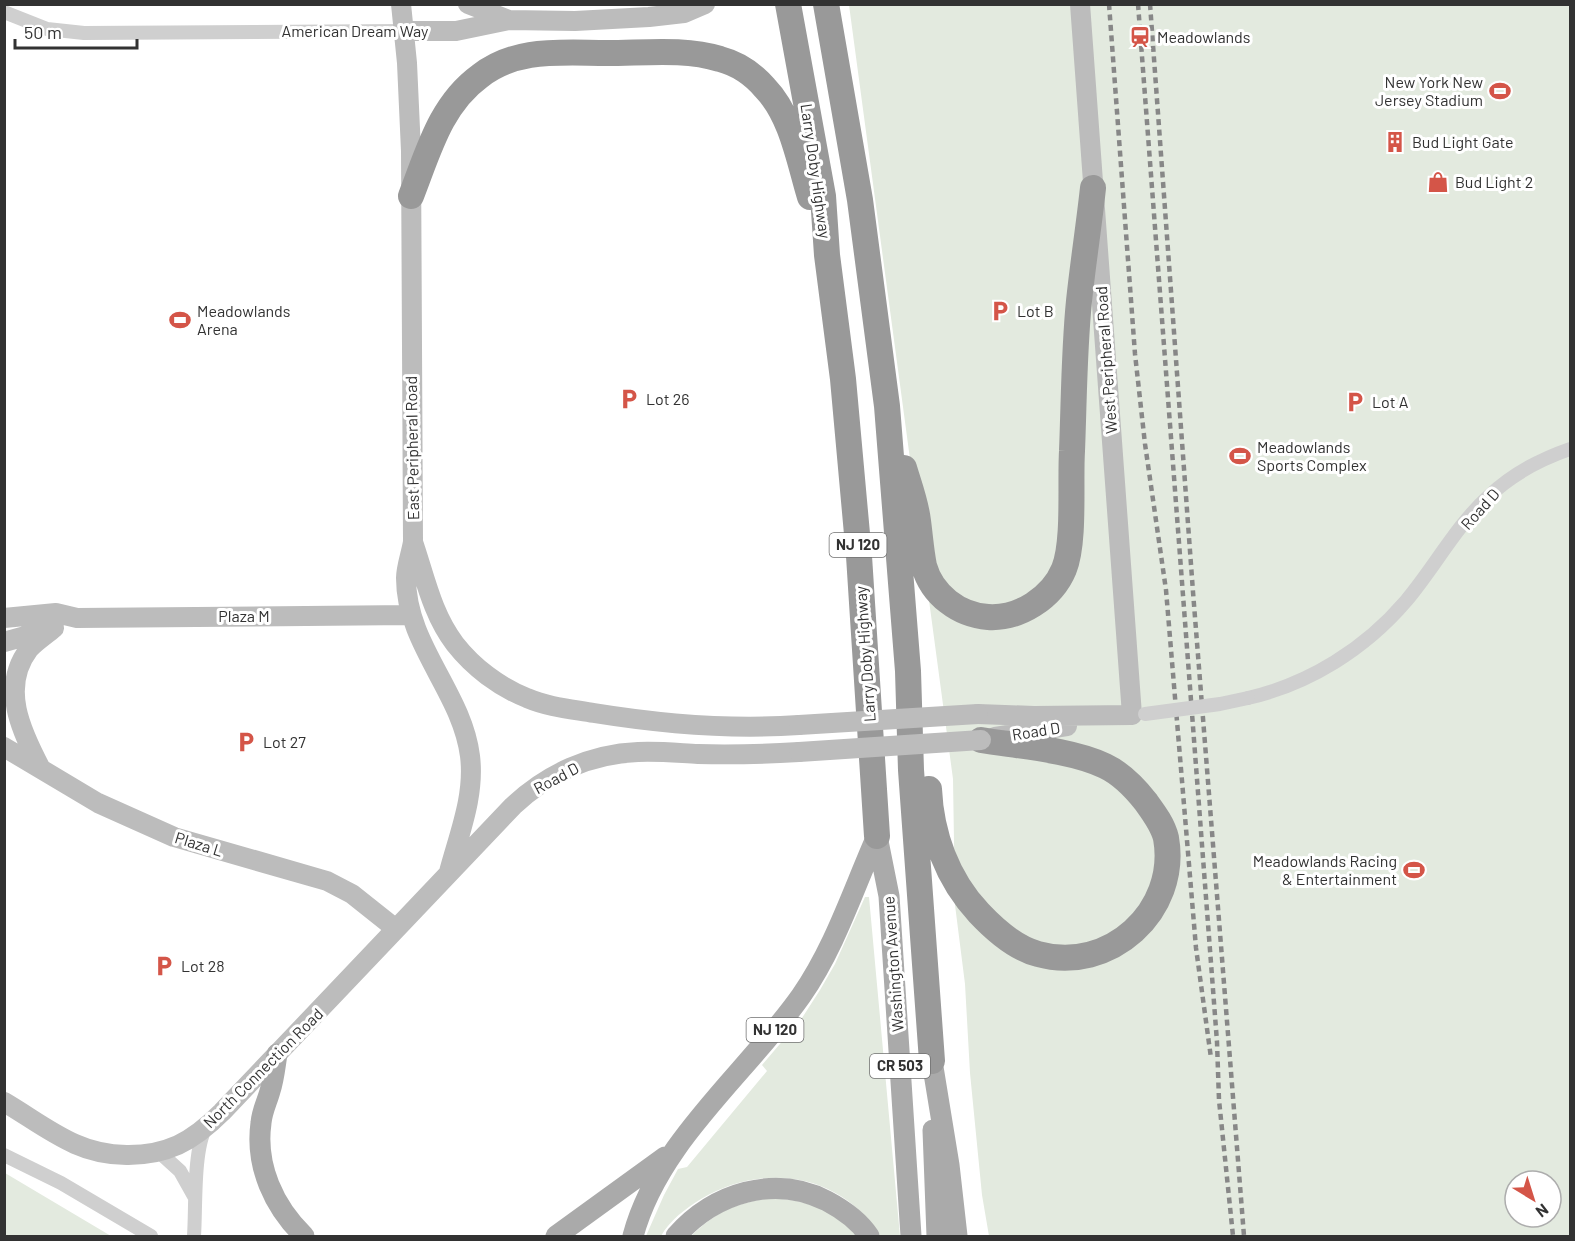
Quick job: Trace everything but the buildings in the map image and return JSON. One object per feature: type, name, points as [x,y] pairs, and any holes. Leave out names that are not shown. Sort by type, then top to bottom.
[{"type":"highway","name":"Larry Doby Highway","points":[[789,4],[823,196],[827,255],[843,379],[854,497],[877,836]]},
{"type":"highway","name":"NJ 120","points":[[826,4],[860,200],[887,406],[908,671],[911,770],[932,1061]]},
{"type":"highway","points":[[839,4],[840,81]]},
{"type":"highway","points":[[411,196],[440,124],[451,105],[473,82],[499,65],[520,57],[541,54],[700,54],[722,59],[742,68],[765,88],[777,104],[788,126],[827,255]]},
{"type":"highway","points":[[887,406],[918,519],[925,568],[934,586],[946,600],[977,615],[1001,617],[1013,614],[1045,596],[1059,579],[1069,549],[1079,302],[1093,188]]},
{"type":"highway","points":[[908,671],[929,770],[931,814],[942,856],[974,908],[1007,938],[1038,954],[1082,957],[1117,944],[1145,919],[1159,896],[1166,859],[1166,837],[1156,816],[1128,781],[1105,766],[1072,755],[981,740]]},
{"type":"main road","name":"Larry Doby Highway","points":[[633,1236],[655,1180],[675,1149],[766,1042],[802,994],[832,942],[877,836]]},
{"type":"main road","name":"Washington Avenue","points":[[877,836],[889,896],[911,1236]]},
{"type":"main road","points":[[277,1054],[271,1090],[261,1124],[260,1153],[273,1195],[289,1220],[304,1236]]},
{"type":"main road","name":"CR 503","points":[[932,1061],[933,1181],[937,1236]]},
{"type":"main road","name":"NJ 120","points":[[932,1061],[949,1165],[957,1236]]},
{"type":"main road","points":[[556,1236],[675,1149]]},
{"type":"main road","points":[[676,1236],[694,1218],[717,1203],[743,1192],[768,1188],[794,1190],[818,1197],[850,1216],[869,1236]]},
{"type":"street","name":"East Peripheral Road","points":[[401,4],[410,111],[411,196],[413,542],[405,576],[410,615],[422,645],[464,726],[471,773],[468,808],[448,875]]},
{"type":"street","points":[[468,4],[509,20]]},
{"type":"street","name":"American Dream Way","points":[[4,12],[47,29],[84,33],[456,31],[509,20],[575,21],[649,17],[684,13],[705,4]]},
{"type":"street","name":"West Peripheral Road","points":[[1080,4],[1093,188],[1139,714]]},
{"type":"street","name":"Road D","points":[[448,875],[529,792],[576,765],[606,756],[637,752],[732,754],[799,752],[981,740],[1139,714],[1220,704],[1278,690],[1312,674],[1361,644],[1405,602],[1487,497],[1518,473],[1570,449]]},
{"type":"street","points":[[413,542],[432,603],[453,642],[486,674],[512,692],[563,709],[677,725],[741,728],[978,714],[1034,716],[1139,714]]},
{"type":"street","name":"Plaza M","points":[[4,618],[56,613],[77,618],[410,615]]},
{"type":"street","name":"Plaza M","points":[[4,642],[54,628],[77,618]]},
{"type":"street","points":[[41,769],[14,718],[10,703],[10,689],[16,666],[27,650],[54,628]]},
{"type":"street","name":"Plaza L","points":[[4,747],[98,803],[164,833],[327,881],[352,894],[396,929]]},
{"type":"street","name":"North Connection Road","points":[[4,1102],[63,1138],[98,1152],[136,1154],[177,1145],[206,1127],[448,875]]},
{"type":"street","points":[[194,1236],[200,1145],[206,1127]]},
{"type":"street","points":[[158,1151],[180,1171],[195,1196]]},
{"type":"street","points":[[4,1155],[62,1183],[151,1236]]},
{"type":"shaded area","name":"Meadowlands Sports Complex","points":[[849,5],[1570,5],[1570,1236],[989,1236],[982,1195],[970,1073],[965,984],[955,905],[953,779]]},
{"type":"shaded area","points":[[865,897],[869,897],[900,1236],[880,1236],[864,1215],[844,1198],[823,1187],[799,1180],[775,1178],[750,1180],[725,1187],[684,1211],[673,1220],[661,1236],[646,1236],[678,1169],[687,1167],[767,1071],[762,1065],[802,1018],[835,964]]},
{"type":"shaded area","points":[[5,1173],[111,1236],[5,1236]]},
{"type":"shaded area","points":[[769,1198],[818,1207],[848,1226],[857,1236],[691,1236],[709,1220],[727,1210]]},
{"type":"railway","points":[[1109,4],[1135,354],[1145,444],[1166,590],[1196,948],[1211,1058]]},
{"type":"railway","points":[[1138,4],[1217,1042],[1219,1100],[1233,1236]]},
{"type":"railway","points":[[1150,4],[1193,592],[1244,1236]]},
{"type":"place","name":"Meadowlands","points":[[1140,37]]},
{"type":"place","name":"New York New Jersey Stadium","points":[[1500,91]]},
{"type":"place","name":"Bud Light Gate","points":[[1395,142]]},
{"type":"place","name":"Bud Light 2","points":[[1438,182]]},
{"type":"place","name":"Lot B","points":[[1000,311]]},
{"type":"place","name":"Meadowlands Arena","points":[[180,320]]},
{"type":"place","name":"Lot 26","points":[[629,399]]},
{"type":"place","name":"Lot A","points":[[1355,402]]},
{"type":"place","name":"Meadowlands Sports Complex","points":[[1240,456]]},
{"type":"place","name":"Lot 27","points":[[246,742]]},
{"type":"place","name":"Meadowlands Racing & Entertainment","points":[[1414,870]]},
{"type":"place","name":"Lot 28","points":[[164,966]]}]
